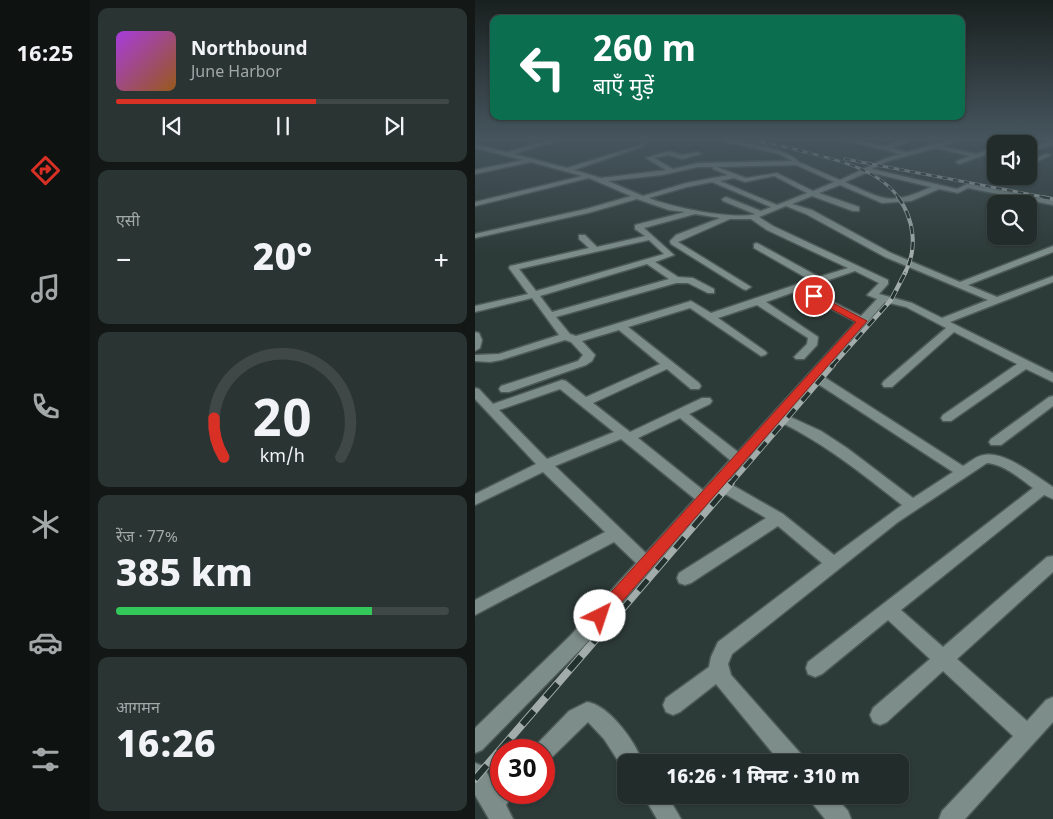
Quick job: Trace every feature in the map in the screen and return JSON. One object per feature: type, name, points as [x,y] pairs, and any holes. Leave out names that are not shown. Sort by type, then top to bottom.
[{"type":"street","points":[[476,203],[589,176]]},
{"type":"street","points":[[591,176],[672,208],[728,217],[757,215],[853,176]]},
{"type":"street","points":[[600,180],[630,176]]},
{"type":"street","points":[[475,236],[588,211],[676,188],[734,176]]},
{"type":"street","points":[[736,176],[749,180],[765,176]]},
{"type":"street","points":[[779,176],[812,193],[856,209]]},
{"type":"street","points":[[827,176],[876,200],[886,202],[911,199],[938,188]]},
{"type":"street","points":[[892,176],[938,188],[958,191],[967,186],[1053,203]]},
{"type":"street","points":[[712,180],[782,205],[809,212],[887,255],[995,300]]},
{"type":"street","points":[[726,199],[757,215],[770,228],[885,282],[872,295],[909,305],[1053,378]]},
{"type":"street","points":[[475,309],[534,295],[670,255],[651,236],[638,227],[697,212]]},
{"type":"street","points":[[728,217],[679,237],[674,241],[675,244],[746,287]]},
{"type":"street","points":[[505,389],[582,363],[588,359],[589,355],[550,316],[513,268],[651,236]]},
{"type":"street","points":[[582,237],[595,250]]},
{"type":"street","points":[[757,246],[818,281]]},
{"type":"street","points":[[959,285],[1053,250]]},
{"type":"street","points":[[648,261],[676,280]]},
{"type":"street","points":[[710,317],[856,268]]},
{"type":"street","points":[[943,321],[1053,279]]},
{"type":"street","points":[[550,316],[676,280],[690,280],[711,291]]},
{"type":"street","points":[[798,288],[862,321]]},
{"type":"street","points":[[475,743],[577,642],[883,298]]},
{"type":"street","points":[[758,301],[813,337],[812,345],[800,357]]},
{"type":"street","points":[[475,358],[490,359],[501,357],[621,326],[691,304],[761,353]]},
{"type":"street","points":[[621,326],[695,386]]},
{"type":"street","points":[[889,384],[954,327]]},
{"type":"street","points":[[475,335],[477,340],[475,348]]},
{"type":"street","points":[[584,402],[669,364]]},
{"type":"street","points":[[947,418],[1025,364]]},
{"type":"street","points":[[813,375],[963,472]]},
{"type":"street","points":[[490,409],[562,384],[704,498]]},
{"type":"street","points":[[476,395],[646,563]]},
{"type":"street","points":[[996,442],[1053,400]]},
{"type":"street","points":[[475,500],[545,465],[625,436],[706,402]]},
{"type":"street","points":[[681,413],[738,459]]},
{"type":"street","points":[[777,415],[816,434],[842,451],[912,505]]},
{"type":"street","points":[[786,754],[717,671],[718,659],[725,648],[912,505],[990,457],[1000,461],[1048,491],[815,668]]},
{"type":"street","points":[[717,483],[778,518],[834,564]]},
{"type":"street","points":[[685,578],[778,518]]},
{"type":"street","points":[[475,608],[615,534]]},
{"type":"street","points":[[880,715],[1053,562]]},
{"type":"street","points":[[889,610],[1027,735]]},
{"type":"street","points":[[673,705],[717,671]]},
{"type":"street","points":[[950,819],[1053,707]]},
{"type":"street","points":[[555,740],[587,711],[594,712],[602,719],[626,754]]},
{"type":"street","points":[[475,774],[499,805]]},
{"type":"street","points":[[660,804],[670,819]]},
{"type":"street","points":[[828,804],[840,819]]},
{"type":"railway","points":[[874,176],[890,187],[899,198]]},
{"type":"railway","points":[[935,176],[1049,198]]},
{"type":"railway","points":[[898,197],[911,224],[913,244],[912,254],[905,273]]},
{"type":"railway","points":[[1042,197],[1053,199]]},
{"type":"railway","points":[[832,366],[891,300],[905,273]]},
{"type":"railway","points":[[730,484],[833,365]]},
{"type":"railway","points":[[602,633],[731,483]]},
{"type":"railway","points":[[475,779],[603,631]]},
{"type":"route","points":[[600,616],[862,321],[814,296]]}]
